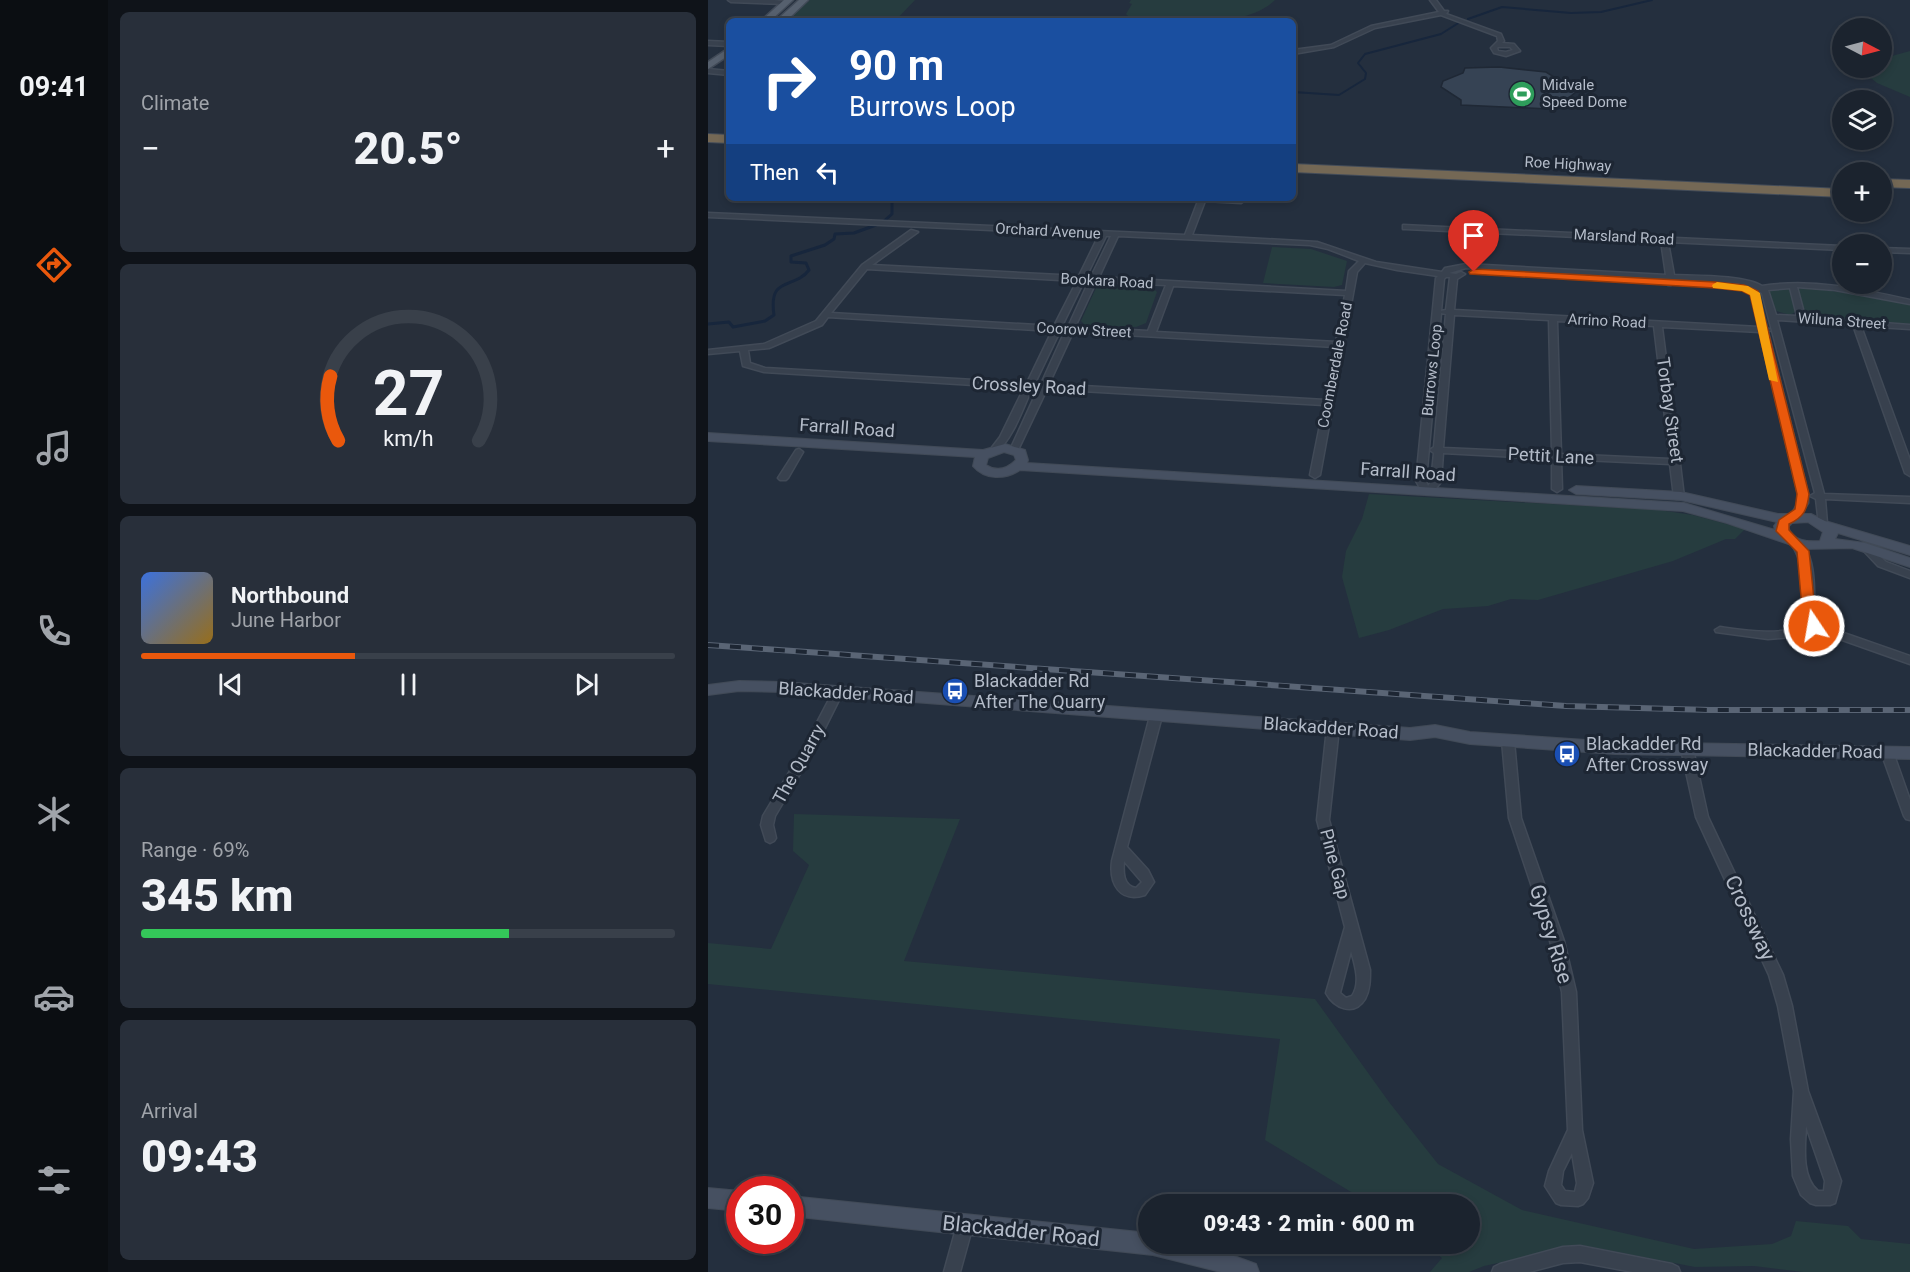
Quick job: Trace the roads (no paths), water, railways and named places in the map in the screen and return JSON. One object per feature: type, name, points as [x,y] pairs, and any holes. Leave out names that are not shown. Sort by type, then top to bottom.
[{"type":"highway","points":[[708,127],[726,129]]},
{"type":"highway","points":[[708,138],[726,139]]},
{"type":"highway","name":"Roe Highway","points":[[1296,156],[1832,181]]},
{"type":"highway","name":"Roe Highway","points":[[1296,168],[1832,193]]},
{"type":"highway","points":[[1892,183],[1910,184]]},
{"type":"highway","points":[[1892,195],[1910,196]]},
{"type":"main road","points":[[780,18],[804,0]]},
{"type":"main road","points":[[780,18],[788,1]]},
{"type":"main road","points":[[710,72],[726,54]]},
{"type":"main road","points":[[710,72],[726,64]]},
{"type":"main road","name":"Farrall Road","points":[[708,437],[716,444],[799,452],[985,456]]},
{"type":"main road","name":"Farrall Road","points":[[716,444],[951,457]]},
{"type":"main road","points":[[985,456],[1018,458],[1005,472],[992,473],[982,469],[985,456]]},
{"type":"main road","name":"Farrall Road","points":[[1018,458],[1315,475],[1428,487],[1557,489],[1679,496],[1716,502],[1756,515],[1811,518],[1824,524]]},
{"type":"main road","name":"Farrall Road","points":[[1018,458],[1684,507],[1806,545],[1824,544]]},
{"type":"main road","points":[[1791,518],[1782,526],[1793,541]]},
{"type":"main road","points":[[1824,524],[1831,535],[1824,544]]},
{"type":"main road","points":[[1824,524],[1910,551]]},
{"type":"main road","points":[[1824,544],[1866,548],[1910,563]]},
{"type":"main road","name":"Blackadder Road","points":[[708,690],[752,687],[838,692],[1410,734],[1435,731],[1470,738],[1615,748],[1910,753]]},
{"type":"main road","name":"Blackadder Road","points":[[708,698],[752,687]]},
{"type":"main road","points":[[708,1198],[726,1200]]},
{"type":"main road","name":"Blackadder Road","points":[[804,1208],[1181,1249],[1248,1272]]},
{"type":"street","points":[[731,0],[788,1]]},
{"type":"street","points":[[1296,51],[1325,48],[1373,27],[1445,13],[1506,36],[1514,45],[1497,45],[1501,41],[1499,35],[1445,13],[1434,3]]},
{"type":"street","points":[[708,43],[726,44]]},
{"type":"street","points":[[710,72],[726,73]]},
{"type":"street","points":[[1188,237],[1201,201]]},
{"type":"street","name":"Orchard Avenue","points":[[708,215],[1319,244],[1336,248],[1364,260],[1457,275]]},
{"type":"street","name":"Marsland Road","points":[[1407,227],[1832,248]]},
{"type":"street","points":[[708,352],[766,346],[801,332],[828,315],[865,267],[914,232]]},
{"type":"street","points":[[985,456],[1012,420],[1103,234]]},
{"type":"street","points":[[1018,458],[1027,420],[1115,234]]},
{"type":"street","points":[[1664,240],[1671,280]]},
{"type":"street","points":[[1892,250],[1910,251]]},
{"type":"street","name":"Coomberdale Road","points":[[1315,475],[1353,271],[1364,260]]},
{"type":"street","points":[[1446,272],[1466,266],[1533,273],[1743,282],[1762,289],[1766,292],[1773,317],[1820,496],[1824,524]]},
{"type":"street","name":"Bookara Road","points":[[865,267],[1349,293]]},
{"type":"street","points":[[1457,275],[1490,270]]},
{"type":"street","name":"Burrows Loop","points":[[1428,487],[1425,449],[1432,363],[1440,278],[1446,272]]},
{"type":"street","name":"Burrows Loop","points":[[1428,487],[1438,450],[1453,278],[1457,275]]},
{"type":"street","points":[[1714,282],[1752,291],[1793,286],[1910,302]]},
{"type":"street","points":[[1151,334],[1170,284]]},
{"type":"street","points":[[1793,286],[1802,319]]},
{"type":"street","points":[[1752,291],[1755,293],[1803,496],[1801,510],[1791,518]]},
{"type":"street","points":[[1068,304],[1081,305]]},
{"type":"street","name":"Arrino Road","points":[[1438,311],[1776,331]]},
{"type":"street","name":"Coorow Street","points":[[828,315],[1339,345]]},
{"type":"street","name":"Wiluna Street","points":[[1773,317],[1910,327]]},
{"type":"street","points":[[1553,318],[1557,489]]},
{"type":"street","points":[[1856,322],[1910,473]]},
{"type":"street","name":"Torbay Street","points":[[1658,324],[1677,462],[1679,496]]},
{"type":"street","points":[[1435,339],[1448,339]]},
{"type":"street","name":"Crossley Road","points":[[744,350],[746,364],[764,370],[1328,403]]},
{"type":"street","points":[[1042,357],[1056,358]]},
{"type":"street","points":[[1432,363],[1446,364]]},
{"type":"street","points":[[1772,367],[1786,368]]},
{"type":"street","points":[[1430,390],[1444,391]]},
{"type":"street","points":[[1778,394],[1792,394]]},
{"type":"street","points":[[1428,418],[1441,419]]},
{"type":"street","points":[[1012,420],[1027,420]]},
{"type":"street","points":[[1785,422],[1800,423]]},
{"type":"street","name":"Pettit Lane","points":[[1425,449],[1677,462]]},
{"type":"street","points":[[783,478],[799,452]]},
{"type":"street","points":[[1793,452],[1808,453]]},
{"type":"street","points":[[1803,496],[1910,500]]},
{"type":"street","points":[[1793,541],[1801,548],[1806,560],[1809,619],[1814,626],[1910,660]]},
{"type":"street","points":[[1806,560],[1824,544]]},
{"type":"street","points":[[1866,548],[1882,564],[1910,575]]},
{"type":"street","points":[[1720,630],[1745,634],[1791,634],[1814,626]]},
{"type":"street","name":"The Quarry","points":[[770,838],[767,825],[769,816],[807,752],[838,692]]},
{"type":"street","points":[[1122,847],[1156,716]]},
{"type":"street","name":"Pine Gap","points":[[1334,728],[1323,820],[1363,970],[1360,996],[1353,1003],[1344,1004],[1336,1000],[1333,993],[1351,928]]},
{"type":"street","name":"Gypsy Rise","points":[[1508,741],[1515,818],[1557,941],[1569,992],[1575,1130]]},
{"type":"street","name":"Crossway","points":[[1687,749],[1702,817],[1776,975],[1785,1006],[1802,1090],[1833,1181],[1830,1198],[1823,1200],[1812,1199],[1804,1192],[1798,1173],[1802,1090]]},
{"type":"street","points":[[1887,753],[1910,816]]},
{"type":"street","points":[[952,1272],[965,1225]]},
{"type":"street","points":[[1500,1272],[1563,1255],[1580,1254],[1652,1270],[1672,1272]]},
{"type":"waterway","points":[[1468,19],[1502,7],[1571,13],[1601,12],[1652,0]]},
{"type":"waterway","points":[[1296,92],[1339,95],[1365,79],[1366,73],[1358,63],[1365,54],[1441,34],[1460,22]]},
{"type":"waterway","points":[[883,222],[892,214],[892,201]]},
{"type":"waterway","points":[[708,324],[729,322],[733,327],[765,321],[774,315],[773,302],[778,288],[803,276],[809,270],[806,263],[791,262],[791,256],[825,245],[834,239],[835,234],[854,233],[876,225]]},
{"type":"railway","points":[[708,645],[1566,706],[1710,710],[1910,710]]},
{"type":"place","name":"Midvale Speed Dome","points":[[1522,94]]},
{"type":"place","name":"Blackadder Rd After The Quarry","points":[[955,691]]},
{"type":"place","name":"Blackadder Rd After Crossway","points":[[1567,754]]}]
